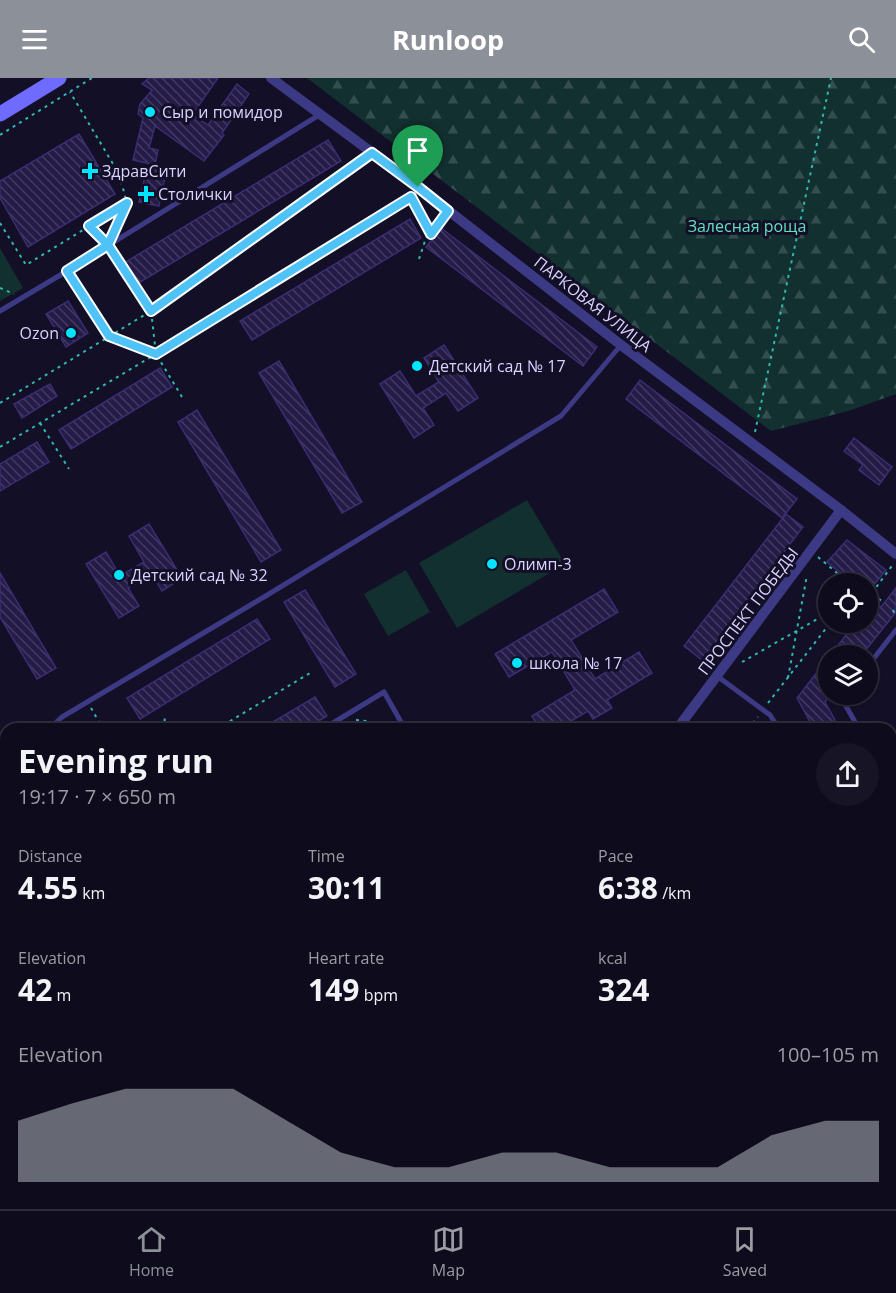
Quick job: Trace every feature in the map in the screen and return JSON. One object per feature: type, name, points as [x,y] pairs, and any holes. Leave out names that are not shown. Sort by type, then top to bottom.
[{"type":"main road","points":[[0,114],[59,78]]},
{"type":"street","name":"ПАРКОВАЯ УЛИЦА","points":[[271,78],[418,187],[896,554]]},
{"type":"street","name":"ПРОСПЕКТ ПОБЕДЫ","points":[[682,723],[841,510]]},
{"type":"lane","points":[[0,311],[320,115]]},
{"type":"lane","points":[[151,311],[372,153]]},
{"type":"lane","points":[[56,723],[561,416],[621,345]]},
{"type":"lane","points":[[878,653],[896,630]]},
{"type":"lane","points":[[717,676],[770,715],[775,723]]},
{"type":"lane","points":[[333,723],[384,692],[402,723]]},
{"type":"lane","points":[[845,705],[856,723]]},
{"type":"path","points":[[0,135],[92,78]]},
{"type":"path","points":[[752,443],[831,78]]},
{"type":"path","points":[[70,92],[119,174],[127,203],[108,245]]},
{"type":"path","points":[[0,447],[411,197],[418,187]]},
{"type":"path","points":[[411,197],[431,234]]},
{"type":"path","points":[[0,223],[26,265],[127,203]]},
{"type":"path","points":[[419,259],[426,238],[448,211]]},
{"type":"path","points":[[89,226],[108,245],[151,311],[156,354],[182,397]]},
{"type":"path","points":[[67,271],[109,336],[156,354]]},
{"type":"path","points":[[0,288],[21,298]]},
{"type":"path","points":[[0,403],[151,311]]},
{"type":"path","points":[[40,423],[69,468]]},
{"type":"path","points":[[811,552],[837,573]]},
{"type":"path","points":[[878,585],[896,561]]},
{"type":"path","points":[[788,678],[807,574]]},
{"type":"path","points":[[878,598],[885,603]]},
{"type":"path","points":[[893,610],[896,617]]},
{"type":"path","points":[[737,665],[818,618]]},
{"type":"path","points":[[753,723],[823,633]]},
{"type":"path","points":[[227,723],[310,673]]},
{"type":"path","points":[[87,702],[99,723]]},
{"type":"path","points":[[164,723],[165,715]]},
{"type":"path","points":[[340,719],[373,723]]},
{"type":"green space","name":"Залесная роща","points":[[307,78],[896,78],[896,394],[848,411],[771,431]]},
{"type":"green space","points":[[0,248],[23,288],[0,301]]},
{"type":"green space","name":"Олимп-3","points":[[527,500],[565,564],[457,628],[419,563]]},
{"type":"green space","points":[[406,570],[430,612],[388,636],[364,594]]},
{"type":"building","points":[[149,78],[218,78],[192,115],[208,125],[237,84],[249,94],[222,133],[224,135],[204,161],[155,126],[149,148],[158,150],[155,165],[133,160],[143,118],[138,114],[140,104],[152,90],[142,84]]},
{"type":"building","points":[[79,134],[115,194],[28,247],[0,198],[0,181]]},
{"type":"building","points":[[328,140],[341,161],[137,284],[124,263]]},
{"type":"building","points":[[147,168],[166,172],[159,206],[139,202]]},
{"type":"building","points":[[410,219],[421,238],[252,340],[240,321]]},
{"type":"building","points":[[441,228],[597,347],[583,366],[426,247]]},
{"type":"building","points":[[68,301],[88,333],[66,347],[46,314]]},
{"type":"building","points":[[444,345],[478,398],[458,411],[446,393],[423,408],[434,425],[414,438],[380,384],[400,371],[416,396],[439,382],[424,358]]},
{"type":"building","points":[[279,361],[362,502],[342,513],[259,373]]},
{"type":"building","points":[[160,368],[172,387],[71,449],[59,430]]},
{"type":"building","points":[[640,380],[797,499],[782,518],[626,399]]},
{"type":"building","points":[[50,384],[57,396],[22,418],[14,404]]},
{"type":"building","points":[[197,410],[281,550],[261,562],[178,422]]},
{"type":"building","points":[[854,438],[892,467],[879,485],[859,470],[863,465],[844,451]]},
{"type":"building","points":[[37,442],[49,462],[0,491],[0,464]]},
{"type":"building","points":[[786,514],[803,527],[702,660],[684,646]]},
{"type":"building","points":[[149,524],[182,578],[162,591],[152,574],[128,588],[139,606],[119,618],[86,564],[106,552],[120,576],[144,562],[129,536]]},
{"type":"building","points":[[847,540],[886,570],[878,580],[878,573],[840,573],[827,562]]},
{"type":"building","points":[[0,573],[56,668],[37,679],[0,617]]},
{"type":"building","points":[[896,588],[896,612],[870,645],[838,645],[848,633],[878,633],[878,604],[881,607]]},
{"type":"building","name":"школа № 17","points":[[604,589],[618,612],[571,640],[595,679],[639,652],[652,673],[607,700],[612,708],[593,719],[588,711],[567,723],[536,723],[532,716],[575,690],[552,652],[509,677],[495,654]]},
{"type":"building","points":[[305,590],[356,674],[335,687],[284,602]]},
{"type":"building","points":[[257,619],[270,639],[140,719],[127,698]]},
{"type":"building","points":[[818,671],[818,705],[827,705],[837,723],[811,723],[797,698]]},
{"type":"building","points":[[315,697],[327,716],[315,723],[271,723]]},
{"type":"place","name":"Сыр и помидор","points":[[150,112]]},
{"type":"place","name":"ЗдравСити","points":[[90,171]]},
{"type":"place","name":"Столички","points":[[146,194]]},
{"type":"place","name":"Ozon","points":[[71,333]]},
{"type":"place","name":"Детский сад № 17","points":[[417,366]]},
{"type":"place","name":"Олимп-3","points":[[492,564]]},
{"type":"place","name":"Детский сад № 32","points":[[119,575]]},
{"type":"place","name":"школа № 17","points":[[517,663]]},
{"type":"route","points":[[418,187],[372,153],[151,311],[108,245],[127,203],[89,226],[108,245],[67,271],[109,336],[156,354],[411,197],[431,234],[448,211],[418,187]]}]
